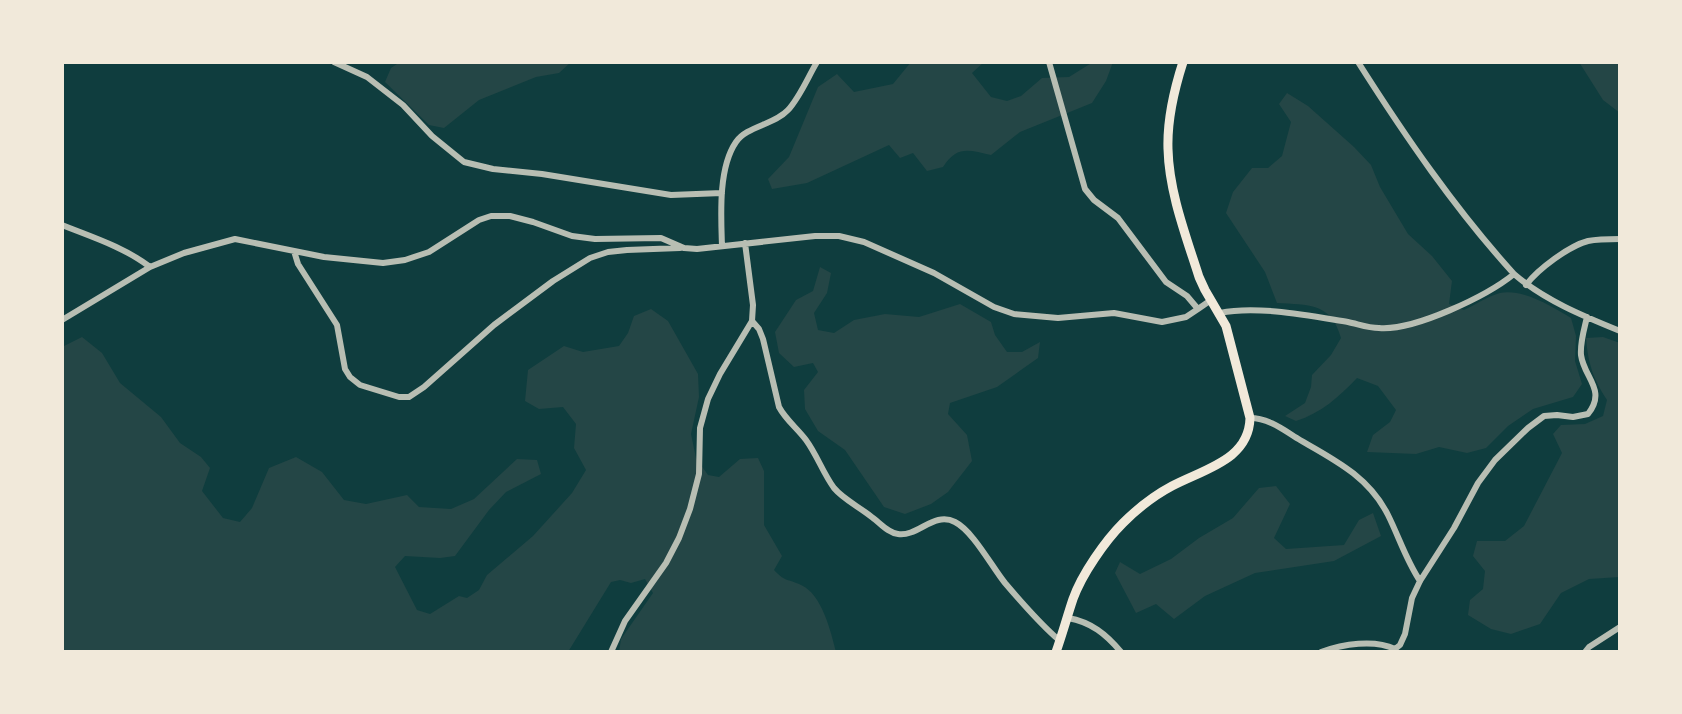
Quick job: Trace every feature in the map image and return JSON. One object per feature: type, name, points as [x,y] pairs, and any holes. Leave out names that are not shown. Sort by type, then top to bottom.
[{"type":"main road","points":[[1056,652],[1079,585],[1111,536],[1141,506],[1168,488],[1234,454],[1250,431],[1250,418],[1226,326],[1199,277],[1172,185],[1167,149],[1169,120],[1183,62]]},
{"type":"street","points":[[334,62],[367,77],[383,89],[464,162],[671,195],[722,193]]},
{"type":"street","points":[[722,246],[722,193],[727,161],[734,144],[741,136],[788,111],[817,62]]},
{"type":"street","points":[[1049,62],[1085,189],[1118,218],[1166,282],[1187,296],[1198,309]]},
{"type":"street","points":[[1358,62],[1437,179],[1514,274],[1526,285],[1620,331]]},
{"type":"street","points":[[62,320],[150,267],[184,253],[235,239],[324,257],[383,263],[429,252],[479,220],[491,216],[510,216],[572,236],[595,239],[661,238],[684,248]]},
{"type":"street","points":[[62,225],[127,252],[150,267]]},
{"type":"street","points":[[294,251],[298,264],[337,325],[345,369],[350,377],[360,385],[399,397],[409,397],[424,387],[506,316],[553,281],[590,258],[608,252],[697,249],[839,236],[864,242],[934,273],[994,307],[1014,314],[1058,318],[1114,313],[1162,322],[1186,317],[1211,300]]},
{"type":"street","points":[[1526,285],[1533,275],[1568,250],[1585,242],[1620,239]]},
{"type":"street","points":[[611,652],[625,621],[666,563],[679,538],[699,474],[700,428],[708,399],[752,321],[753,305],[745,243]]},
{"type":"street","points":[[1220,313],[1299,313],[1376,329],[1400,328],[1500,286],[1514,274]]},
{"type":"street","points":[[1321,652],[1371,643],[1396,650],[1405,634],[1412,598],[1420,581],[1495,460],[1544,416],[1588,414],[1595,405],[1596,392],[1582,359],[1581,342],[1587,317]]},
{"type":"street","points":[[752,321],[763,339],[779,407],[805,438],[834,488],[889,531],[899,535],[931,522],[945,519],[957,522],[968,532],[1005,583],[1060,641]]},
{"type":"street","points":[[1250,418],[1272,423],[1360,478],[1387,513],[1420,581]]},
{"type":"street","points":[[1068,618],[1083,621],[1106,635],[1121,652]]},
{"type":"street","points":[[1585,652],[1620,627]]},
{"type":"shaded area","points":[[400,62],[571,62],[559,73],[536,77],[479,100],[444,128],[429,125],[385,82],[391,68]]},
{"type":"shaded area","points":[[911,62],[984,62],[972,73],[991,97],[1007,101],[1021,96],[1042,78],[1069,77],[1093,62],[1113,62],[1106,81],[1092,103],[1020,132],[991,155],[959,152],[943,167],[927,171],[913,153],[900,158],[889,145],[807,183],[772,189],[768,179],[789,157],[818,87],[837,74],[854,92],[893,84]]},
{"type":"shaded area","points":[[1579,62],[1620,62],[1620,113],[1603,100]]},
{"type":"shaded area","points":[[1287,93],[1308,106],[1371,165],[1380,187],[1408,234],[1432,256],[1452,281],[1449,304],[1464,310],[1500,293],[1518,293],[1571,318],[1576,336],[1575,361],[1582,384],[1573,397],[1533,409],[1508,426],[1486,448],[1467,453],[1439,447],[1416,454],[1367,452],[1373,435],[1390,422],[1396,410],[1378,386],[1357,378],[1314,414],[1296,421],[1285,416],[1305,403],[1312,375],[1331,355],[1341,338],[1337,326],[1325,312],[1308,305],[1277,303],[1265,272],[1226,213],[1233,192],[1252,168],[1268,168],[1282,156],[1291,122],[1279,104]]},
{"type":"shaded area","points":[[820,267],[831,273],[827,293],[814,313],[818,330],[834,333],[854,320],[885,314],[919,317],[960,304],[991,322],[995,335],[1007,352],[1022,352],[1040,342],[1038,358],[997,387],[950,403],[948,414],[967,435],[972,461],[948,492],[931,504],[905,514],[884,507],[845,450],[818,431],[805,409],[804,390],[818,372],[813,363],[794,367],[779,353],[775,332],[796,300],[813,291]]},
{"type":"shaded area","points":[[651,309],[668,321],[698,374],[699,397],[691,434],[696,458],[708,475],[719,477],[740,459],[758,458],[764,471],[764,525],[782,556],[774,570],[815,596],[836,652],[619,652],[621,639],[653,593],[645,579],[631,583],[620,580],[611,582],[568,652],[62,652],[62,347],[82,337],[102,353],[120,383],[161,417],[180,443],[201,457],[210,468],[202,491],[223,518],[240,522],[252,508],[269,468],[296,457],[322,472],[344,500],[366,504],[407,495],[419,507],[451,509],[474,499],[517,459],[537,460],[541,474],[506,492],[455,556],[405,556],[395,567],[417,610],[430,614],[459,596],[467,598],[479,590],[487,575],[533,536],[572,493],[586,470],[574,448],[576,424],[563,407],[539,409],[525,401],[528,370],[564,346],[583,352],[619,346],[634,316]]},
{"type":"shaded area","points":[[1603,337],[1620,343],[1620,577],[1589,579],[1561,593],[1540,624],[1511,634],[1491,629],[1468,615],[1470,600],[1483,589],[1485,571],[1473,556],[1477,541],[1505,541],[1524,526],[1562,453],[1553,434],[1561,425],[1585,424],[1603,416],[1607,400],[1592,370],[1586,338]]},
{"type":"shaded area","points":[[1276,486],[1290,504],[1274,538],[1286,549],[1344,545],[1359,520],[1373,513],[1381,536],[1334,561],[1255,573],[1205,596],[1174,619],[1156,604],[1136,613],[1115,573],[1120,562],[1140,574],[1171,559],[1233,518],[1259,488]]}]
